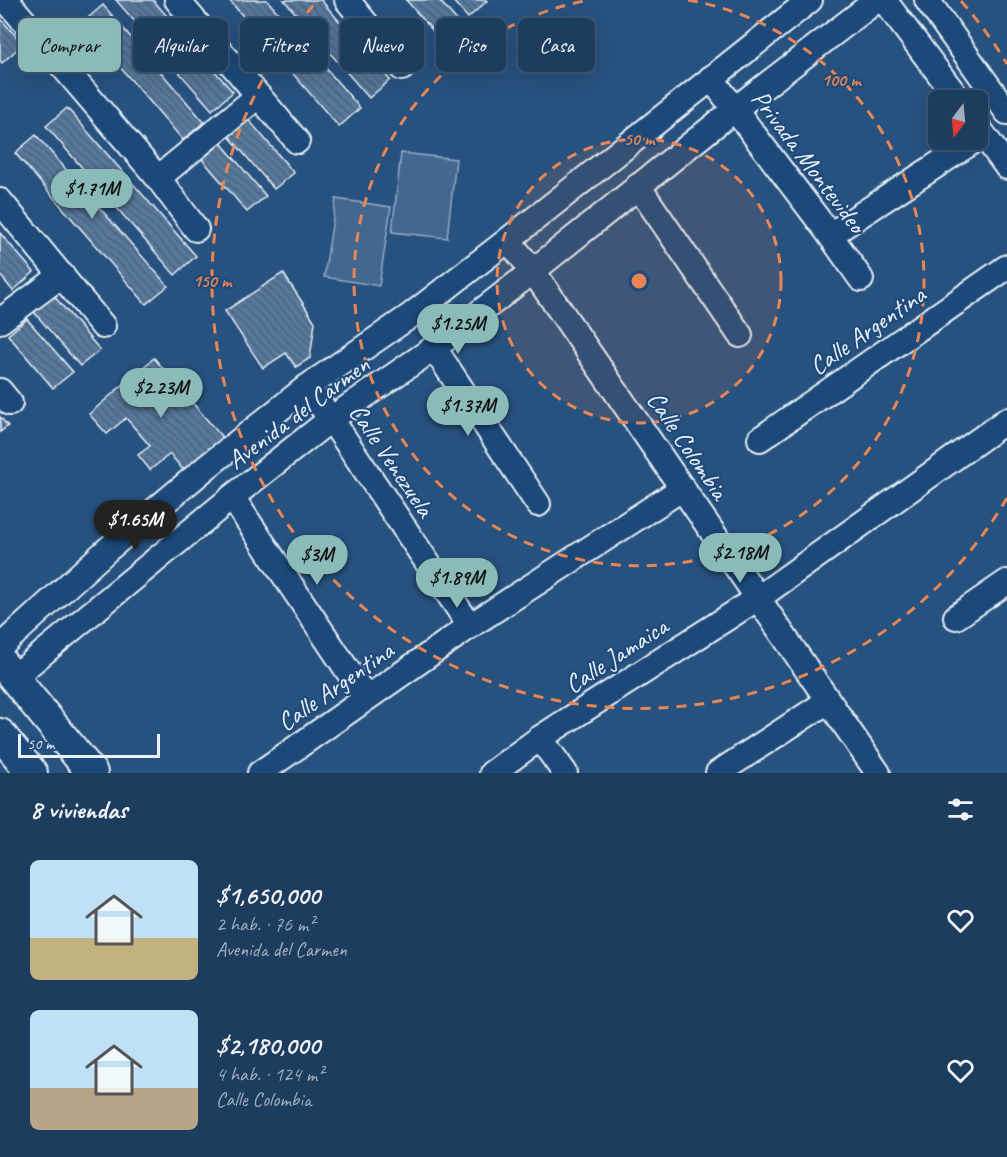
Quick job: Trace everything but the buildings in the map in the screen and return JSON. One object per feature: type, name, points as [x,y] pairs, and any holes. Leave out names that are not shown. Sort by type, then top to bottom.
[{"type":"main road","points":[[7,669],[92,773]]},
{"type":"main road","points":[[0,734],[32,773]]},
{"type":"street","points":[[6,0],[158,178],[196,229]]},
{"type":"street","points":[[177,0],[297,141]]},
{"type":"street","name":"Avenida del Carmen","points":[[0,647],[107,550],[208,466],[307,387],[410,316],[810,0]]},
{"type":"street","name":"Avenida del Carmen","points":[[7,669],[133,579],[331,419],[434,348],[735,109],[877,0]]},
{"type":"street","points":[[884,0],[951,90]]},
{"type":"street","points":[[927,0],[1005,104]]},
{"type":"street","points":[[357,4],[367,18]]},
{"type":"street","name":"Privada Montevideo","points":[[711,78],[861,279]]},
{"type":"street","points":[[158,178],[258,96]]},
{"type":"street","points":[[988,145],[1007,167]]},
{"type":"street","points":[[830,235],[955,150]]},
{"type":"street","points":[[638,186],[740,335]]},
{"type":"street","points":[[0,201],[104,326]]},
{"type":"street","name":"Calle Colombia","points":[[508,240],[533,271],[878,773]]},
{"type":"street","name":"Calle Argentina","points":[[760,439],[1007,267]]},
{"type":"street","points":[[0,321],[62,275]]},
{"type":"street","points":[[434,348],[538,504]]},
{"type":"street","name":"Calle Venezuela","points":[[307,387],[470,626]]},
{"type":"street","name":"Calle Jamaica","points":[[492,773],[540,738],[758,598],[1007,420]]},
{"type":"street","name":"Calle Argentina","points":[[260,773],[470,626],[683,488]]},
{"type":"street","points":[[232,497],[366,698]]},
{"type":"street","points":[[107,550],[133,579]]},
{"type":"street","points":[[956,617],[1007,582]]},
{"type":"street","points":[[718,773],[828,701]]},
{"type":"street","points":[[540,738],[565,773]]},
{"type":"shaded area","points":[[401,153],[456,159],[447,238],[392,232]]},
{"type":"shaded area","points":[[336,199],[391,207],[379,286],[324,277]]}]
